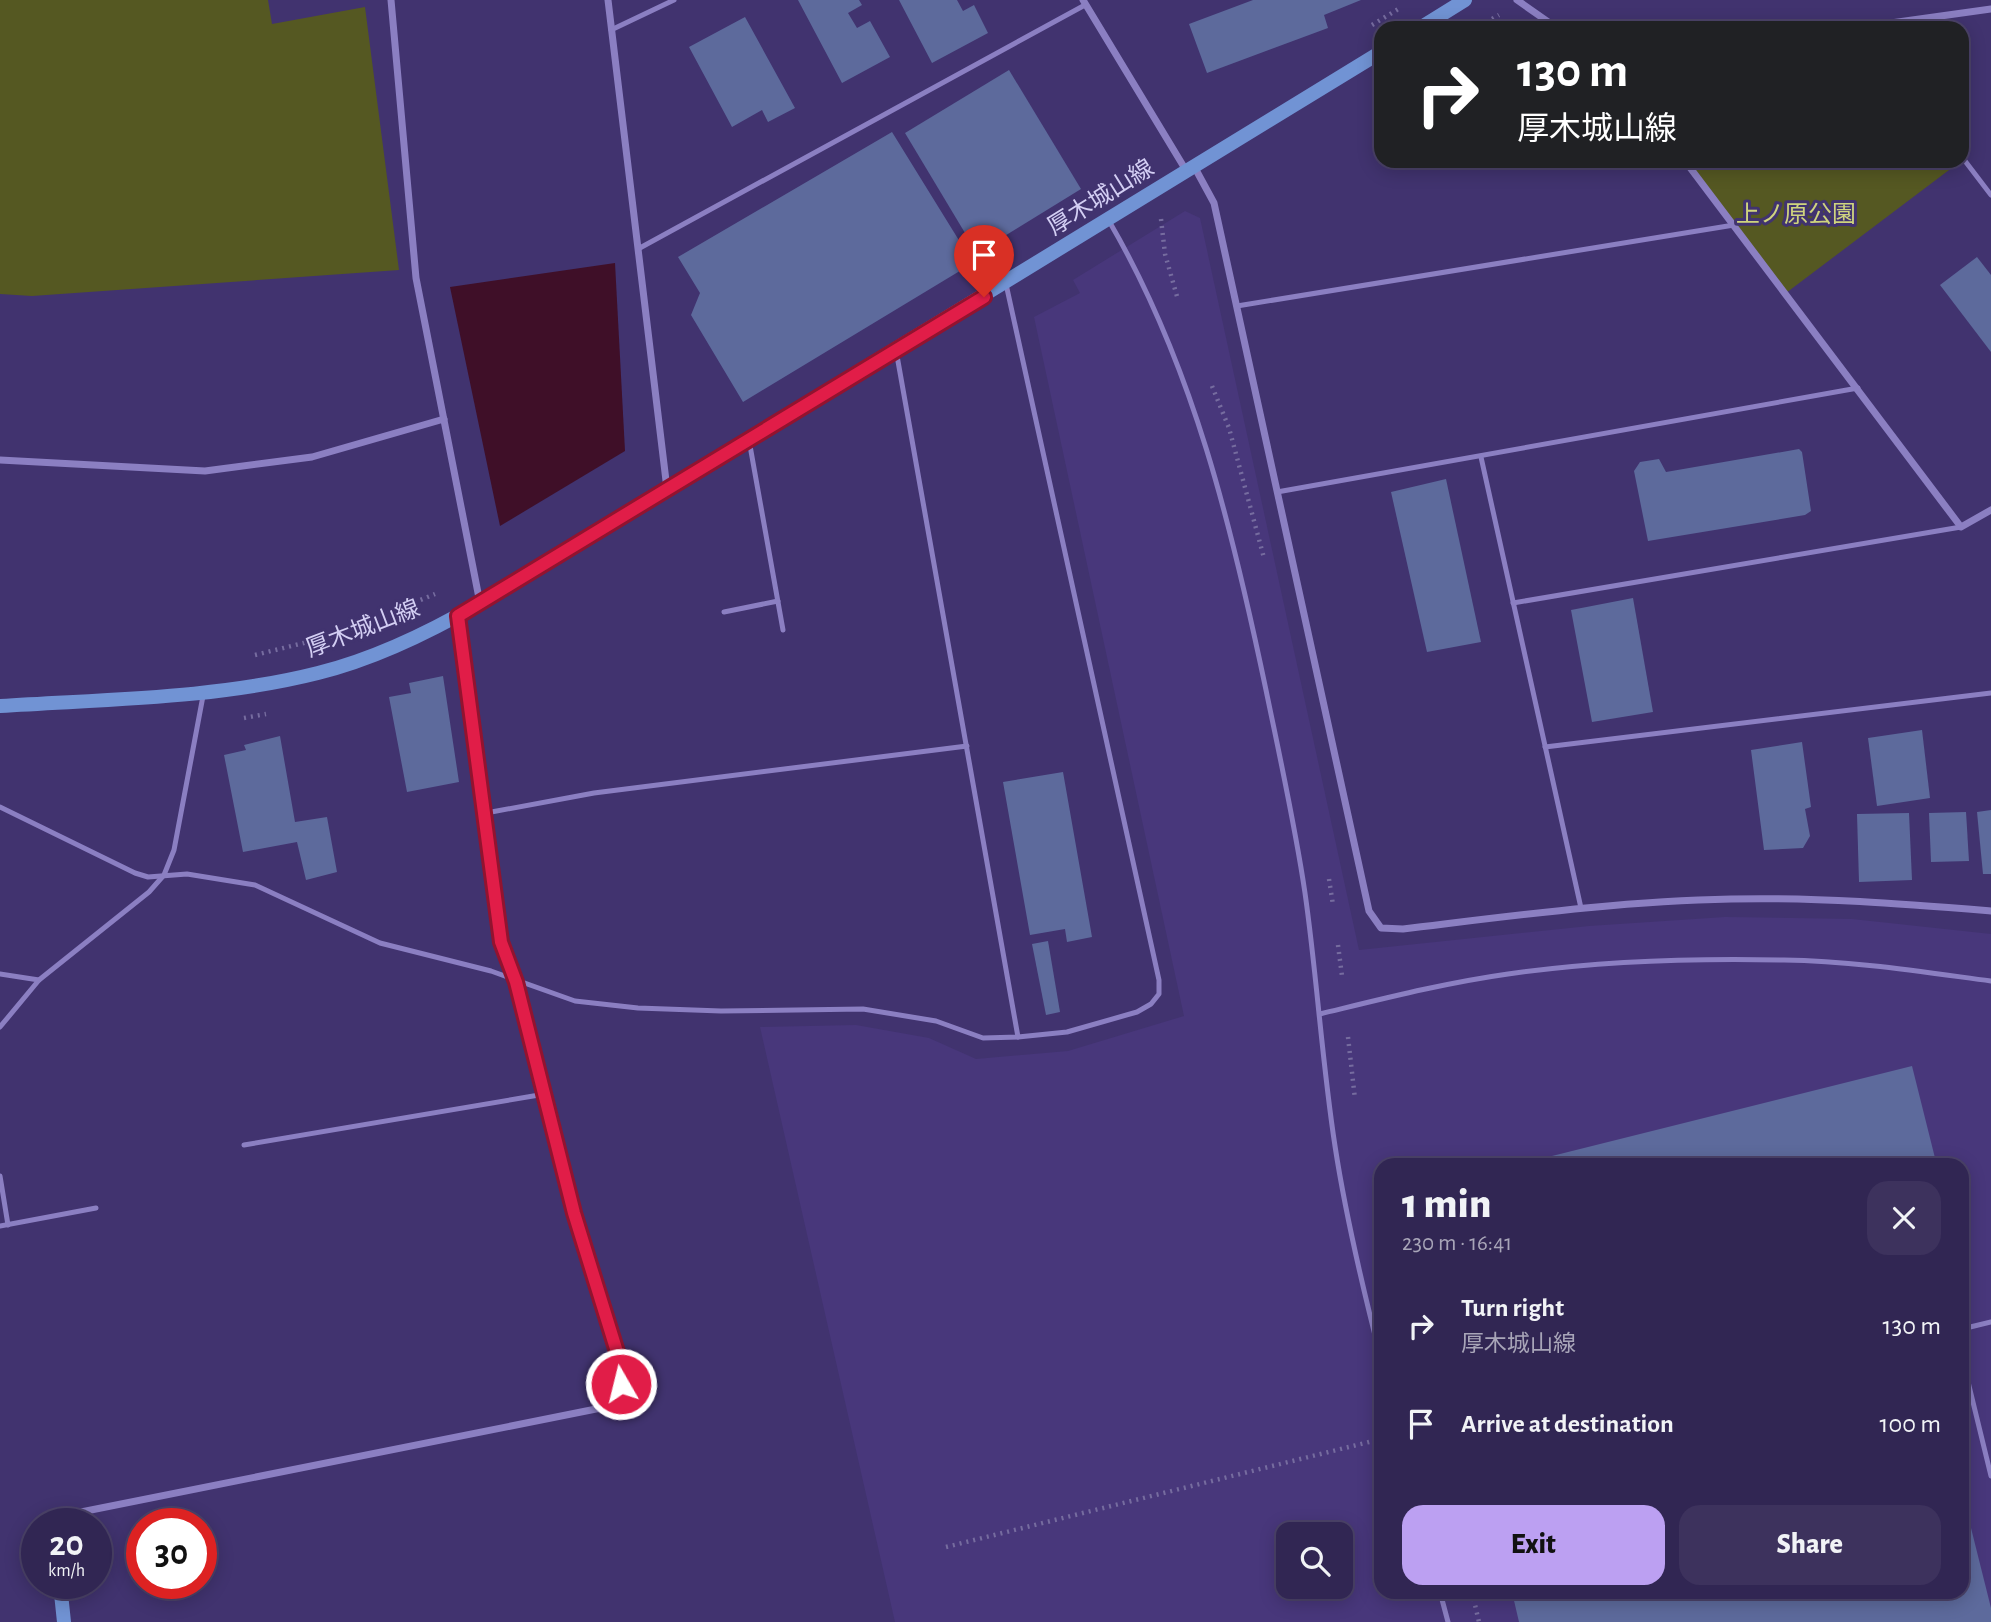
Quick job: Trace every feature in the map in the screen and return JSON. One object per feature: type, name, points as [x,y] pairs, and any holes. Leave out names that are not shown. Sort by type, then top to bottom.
[{"type":"main road","points":[[1431,21],[1465,0]]},
{"type":"main road","name":"厚木城山線","points":[[0,706],[204,692],[319,673],[361,660],[458,616],[1006,284],[1374,56]]},
{"type":"main road","points":[[62,1599],[64,1622]]},
{"type":"street","points":[[391,0],[416,278],[480,603]]},
{"type":"street","points":[[608,0],[667,490]]},
{"type":"street","points":[[1517,0],[1547,21]]},
{"type":"street","points":[[1084,3],[1214,202],[1369,911],[1381,928],[1403,929],[1581,908],[1730,899],[1846,900],[1991,911]]},
{"type":"street","points":[[1908,21],[1991,9]]},
{"type":"street","points":[[1690,168],[1961,527],[1991,510]]},
{"type":"street","points":[[0,460],[205,471],[312,457],[444,419]]},
{"type":"street","points":[[101,1508],[601,1408],[610,1402],[621,1384],[622,1368],[574,1213],[516,982],[501,942],[458,616]]},
{"type":"lane","points":[[611,30],[674,0]]},
{"type":"lane","points":[[638,249],[1084,3]]},
{"type":"lane","points":[[1969,166],[1991,195]]},
{"type":"lane","points":[[1109,220],[1127,252],[1175,359],[1223,500],[1292,819],[1345,1207],[1374,1329]]},
{"type":"lane","points":[[1237,306],[1734,225]]},
{"type":"lane","points":[[0,807],[135,873],[148,877],[187,874],[255,885],[380,943],[491,971],[575,1001],[721,1011],[863,1009],[936,1021],[983,1038],[1067,1032],[1138,1012],[1152,1004],[1159,994],[1159,979],[1006,284]]},
{"type":"lane","points":[[896,350],[1018,1037]]},
{"type":"lane","points":[[1277,492],[1858,388]]},
{"type":"lane","points":[[749,440],[783,630]]},
{"type":"lane","points":[[1481,457],[1581,908]]},
{"type":"lane","points":[[1513,604],[1961,527]]},
{"type":"lane","points":[[724,612],[778,601]]},
{"type":"lane","points":[[0,1027],[39,980],[149,892],[170,864],[204,692]]},
{"type":"lane","points":[[1545,747],[1991,693]]},
{"type":"lane","points":[[486,813],[594,793],[967,746]]},
{"type":"lane","points":[[1320,1014],[1418,990],[1509,974],[1681,961],[1786,960],[1866,965],[1991,981]]},
{"type":"lane","points":[[0,974],[39,980]]},
{"type":"lane","points":[[244,1144],[545,1094]]},
{"type":"lane","points":[[0,1176],[8,1225]]},
{"type":"lane","points":[[0,1226],[96,1208]]},
{"type":"lane","points":[[1969,1327],[1991,1322]]},
{"type":"lane","points":[[1969,1386],[1991,1476]]},
{"type":"lane","points":[[1442,1599],[1448,1622]]},
{"type":"path","points":[[1488,21],[1506,11]]},
{"type":"path","points":[[250,656],[332,636],[438,592]]},
{"type":"path","points":[[1348,1037],[1355,1101]]},
{"type":"path","points":[[946,1547],[1374,1441]]},
{"type":"path","points":[[1474,1599],[1479,1622]]},
{"type":"shaded area","points":[[1185,211],[1200,218],[1359,950],[1589,926],[1725,917],[1852,919],[1991,934],[1991,1622],[895,1622],[760,1027],[856,1025],[929,1038],[976,1059],[1068,1051],[1184,1016],[1034,317],[1080,293],[1073,280]]},
{"type":"shaded area","points":[[615,263],[625,451],[500,526],[450,287]]},
{"type":"green space","points":[[0,0],[268,0],[272,24],[365,7],[399,270],[32,296],[0,294]]},
{"type":"green space","name":"上ノ原公園","points":[[1690,168],[1952,168],[1786,293]]},
{"type":"building","points":[[798,0],[859,0],[862,5],[848,13],[857,28],[870,21],[890,57],[842,83]]},
{"type":"building","points":[[899,0],[957,0],[963,11],[974,5],[988,33],[932,63]]},
{"type":"building","points":[[1253,0],[1361,0],[1324,15],[1328,28],[1207,73],[1189,24]]},
{"type":"building","points":[[745,17],[795,108],[768,122],[762,110],[732,127],[689,47]]},
{"type":"building","points":[[1009,70],[1081,189],[977,253],[905,133]]},
{"type":"building","points":[[892,132],[973,263],[743,402],[691,315],[700,293],[678,257]]},
{"type":"building","points":[[1977,257],[1991,275],[1991,352],[1940,285]]},
{"type":"building","points":[[1799,449],[1802,452],[1811,511],[1805,515],[1648,541],[1634,471],[1640,462],[1659,459],[1666,472]]},
{"type":"building","points":[[1446,479],[1481,642],[1427,652],[1391,492]]},
{"type":"building","points":[[1633,598],[1653,712],[1592,722],[1571,610]]},
{"type":"building","points":[[443,676],[459,782],[407,792],[389,697],[411,693],[409,683]]},
{"type":"building","points":[[1922,730],[1930,798],[1877,806],[1868,738]]},
{"type":"building","points":[[280,736],[295,822],[327,817],[337,872],[306,880],[297,842],[243,852],[224,755],[246,750],[244,745]]},
{"type":"building","points":[[1802,742],[1811,807],[1805,809],[1810,836],[1803,848],[1764,850],[1751,750]]},
{"type":"building","points":[[1063,772],[1092,937],[1067,942],[1065,929],[1030,935],[1003,782]]},
{"type":"building","points":[[1991,810],[1991,874],[1983,874],[1977,812]]},
{"type":"building","points":[[1966,812],[1969,861],[1931,862],[1929,813]]},
{"type":"building","points":[[1909,813],[1912,880],[1859,882],[1857,814]]},
{"type":"building","points":[[1048,941],[1060,1012],[1046,1015],[1032,944]]},
{"type":"building","points":[[1912,1066],[1935,1158],[1544,1158]]},
{"type":"building","points":[[1969,1520],[1991,1608],[1991,1622],[1519,1622],[1514,1599],[1969,1599]]},
{"type":"route","points":[[621,1384],[622,1368],[574,1213],[516,982],[501,942],[458,616],[984,297]]}]
